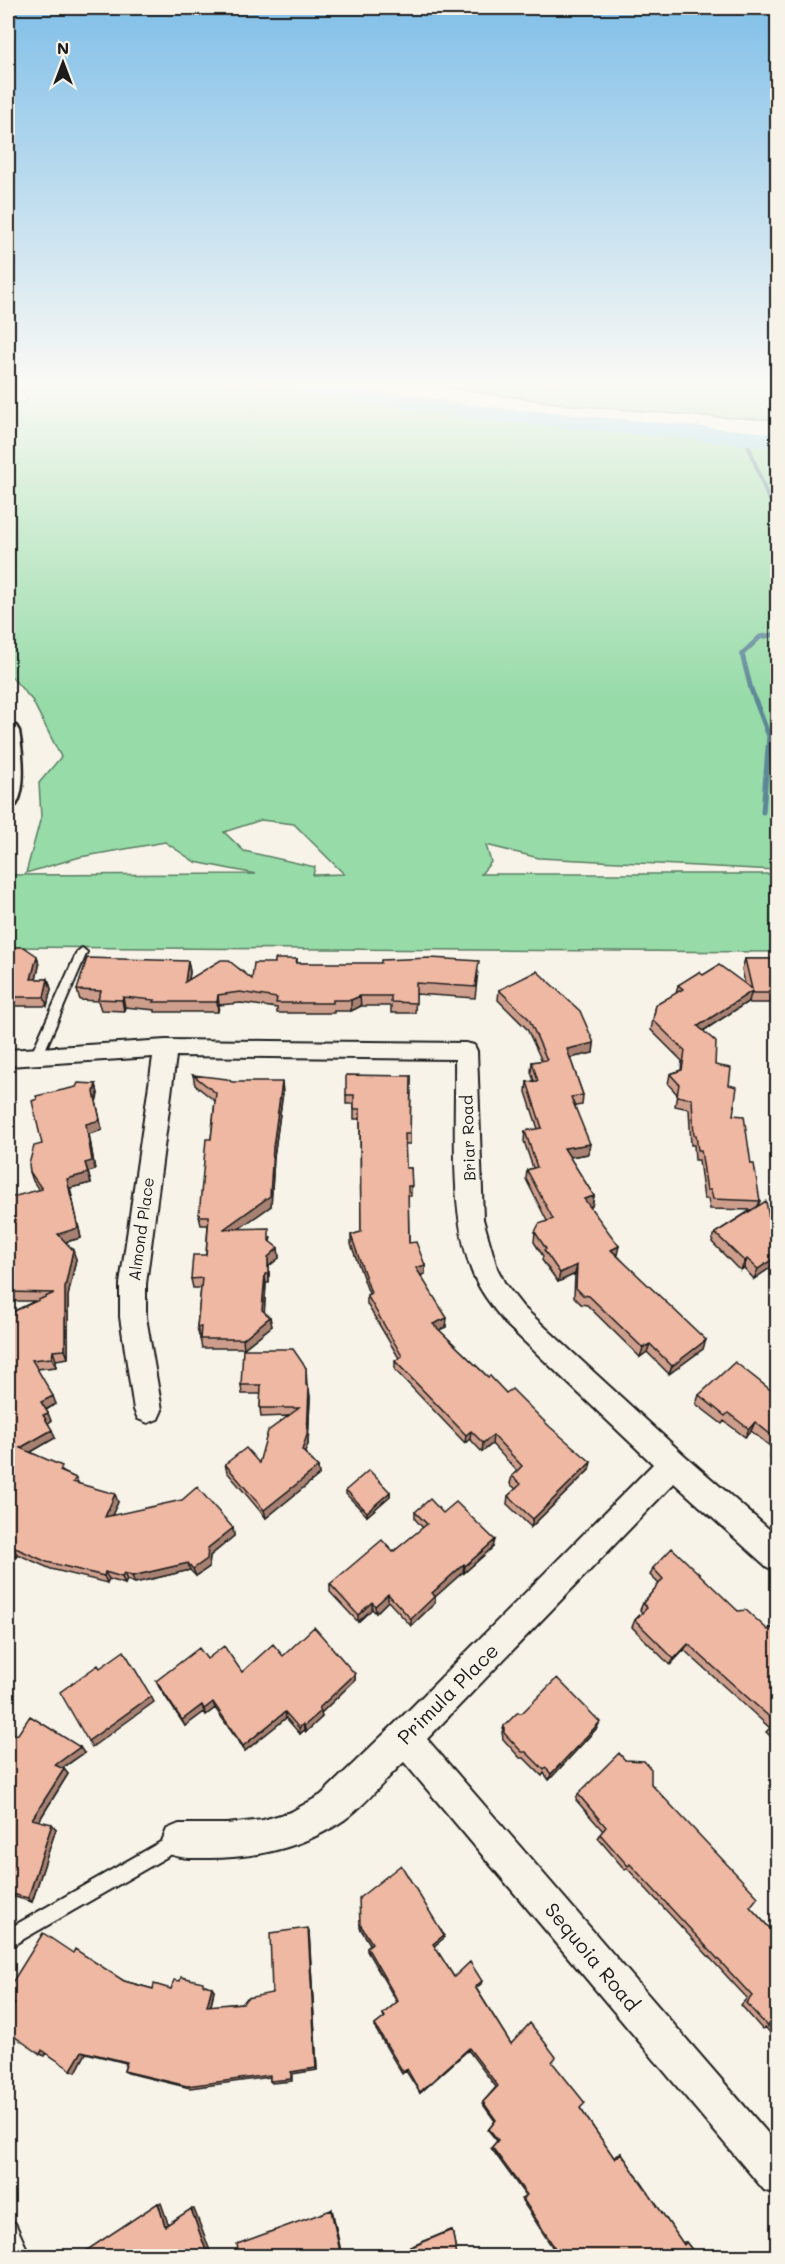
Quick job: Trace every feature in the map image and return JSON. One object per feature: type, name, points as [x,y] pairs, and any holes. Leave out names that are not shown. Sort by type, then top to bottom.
[{"type":"street","points":[[8,731],[12,763],[8,800]]},
{"type":"street","name":"Briar Road","points":[[8,1058],[166,1048],[466,1051],[470,1219],[484,1269],[496,1292],[514,1316],[777,1557]]},
{"type":"street","name":"Almond Place","points":[[148,1410],[133,1317],[133,1284],[166,1048]]},
{"type":"street","name":"Primula Place","points":[[179,1841],[227,1841],[263,1837],[298,1827],[333,1807],[405,1738],[673,1464]]},
{"type":"street","name":"Sequoia Road","points":[[405,1738],[777,2176]]},
{"type":"lane","points":[[37,1055],[82,952]]},
{"type":"lane","points":[[8,1939],[179,1841]]},
{"type":"lane","points":[[8,2230],[20,2256]]},
{"type":"green space","points":[[8,489],[777,489],[777,870],[539,858],[486,845],[491,862],[481,874],[777,874],[777,952],[8,947],[8,875],[256,874],[195,862],[165,842],[80,857],[26,873],[41,817],[39,783],[61,757],[32,700],[8,673]],"holes":[[[261,820],[294,824],[344,874],[313,875],[315,867],[244,851],[224,832]]]},
{"type":"building","points":[[8,947],[24,947],[37,956],[31,979],[48,979],[44,997],[8,997]]},
{"type":"building","points":[[87,958],[188,961],[185,982],[221,960],[228,960],[252,979],[254,963],[275,963],[275,959],[297,959],[296,963],[381,963],[381,960],[431,958],[479,961],[475,987],[416,983],[416,1003],[391,1002],[391,996],[360,996],[351,1000],[333,1000],[333,1003],[276,1003],[277,998],[240,992],[218,995],[217,1002],[153,1002],[155,1000],[123,997],[122,1000],[98,999],[101,991],[77,990]]},
{"type":"building","points":[[745,959],[777,959],[777,993],[753,993],[752,991],[698,1026],[716,1042],[715,1065],[731,1068],[729,1085],[737,1087],[733,1115],[744,1116],[751,1164],[754,1164],[760,1201],[713,1199],[711,1190],[707,1190],[701,1150],[698,1150],[696,1135],[694,1135],[692,1099],[677,1096],[679,1084],[670,1074],[682,1070],[685,1051],[653,1020],[656,1005],[683,989],[678,985],[699,972],[703,975],[719,965],[752,989]]},
{"type":"building","points":[[537,971],[580,1011],[594,1043],[567,1049],[583,1095],[571,1097],[590,1144],[564,1148],[594,1196],[584,1199],[619,1246],[611,1250],[706,1340],[672,1366],[650,1344],[643,1348],[589,1296],[583,1295],[576,1288],[577,1265],[560,1273],[535,1232],[539,1224],[553,1219],[527,1170],[537,1167],[525,1131],[542,1128],[527,1082],[538,1081],[532,1062],[547,1060],[529,1019],[499,990]]},
{"type":"building","points":[[193,1075],[227,1079],[232,1082],[282,1082],[273,1147],[270,1196],[224,1229],[269,1228],[269,1241],[278,1248],[268,1257],[268,1274],[265,1274],[262,1310],[270,1317],[243,1339],[200,1339],[201,1327],[197,1327],[202,1278],[191,1279],[193,1255],[206,1255],[209,1216],[199,1216],[206,1139],[211,1139],[216,1093]]},
{"type":"building","points":[[346,1075],[411,1076],[410,1134],[405,1134],[406,1168],[411,1168],[412,1186],[408,1186],[409,1243],[416,1242],[425,1265],[416,1268],[447,1318],[433,1324],[506,1393],[512,1389],[550,1427],[591,1462],[533,1519],[508,1496],[521,1484],[512,1476],[522,1466],[493,1435],[483,1443],[471,1431],[466,1435],[395,1361],[402,1356],[367,1295],[371,1293],[351,1235],[361,1232],[360,1109],[354,1109],[354,1095],[346,1095]]},
{"type":"building","points":[[78,1083],[96,1084],[94,1092],[100,1120],[86,1124],[92,1161],[85,1163],[88,1173],[67,1179],[78,1228],[58,1234],[73,1250],[65,1287],[65,1350],[53,1351],[52,1358],[32,1360],[53,1396],[41,1402],[48,1413],[43,1415],[52,1430],[20,1448],[62,1466],[60,1471],[76,1478],[73,1482],[115,1494],[105,1517],[182,1500],[197,1487],[233,1528],[208,1548],[207,1559],[193,1569],[188,1563],[132,1576],[124,1573],[122,1577],[105,1572],[104,1576],[47,1562],[13,1547],[11,1550],[8,1548],[8,1314],[54,1293],[8,1292],[8,1267],[13,1267],[8,1237],[8,1198],[42,1189],[30,1172],[29,1164],[34,1146],[42,1144],[32,1101],[37,1099],[36,1096],[76,1087]]},
{"type":"building","points":[[766,1201],[770,1224],[777,1231],[777,1256],[758,1269],[747,1259],[745,1261],[741,1258],[715,1233]]},
{"type":"building","points":[[243,1349],[293,1349],[306,1368],[306,1385],[309,1388],[307,1435],[302,1450],[318,1467],[264,1510],[225,1464],[246,1448],[259,1463],[268,1431],[299,1408],[260,1408],[261,1385],[241,1385]]},
{"type":"building","points":[[735,1362],[777,1395],[777,1454],[775,1438],[755,1422],[749,1429],[728,1413],[725,1416],[699,1395]]},
{"type":"building","points":[[369,1470],[390,1492],[367,1512],[346,1490]]},
{"type":"building","points":[[430,1499],[443,1513],[456,1502],[495,1540],[432,1593],[435,1596],[411,1619],[388,1594],[375,1606],[372,1602],[358,1615],[330,1584],[382,1540],[393,1552],[427,1524],[415,1512]]},
{"type":"building","points":[[672,1548],[738,1611],[746,1610],[768,1630],[771,1627],[777,1633],[777,1732],[771,1726],[775,1722],[688,1644],[674,1659],[635,1620],[647,1608],[643,1603],[663,1579],[653,1568]]},
{"type":"building","points":[[314,1627],[355,1674],[319,1708],[321,1711],[299,1728],[285,1712],[243,1746],[213,1702],[204,1709],[202,1705],[182,1720],[156,1681],[199,1648],[207,1659],[224,1646],[242,1672],[273,1644],[283,1656]]},
{"type":"building","points":[[124,1651],[151,1696],[88,1741],[60,1692],[98,1665],[100,1668]]},
{"type":"building","points":[[557,1678],[600,1722],[551,1774],[526,1752],[522,1752],[504,1733],[504,1726],[517,1713],[522,1713]]},
{"type":"building","points":[[30,1716],[80,1747],[55,1765],[64,1769],[32,1819],[52,1824],[28,1898],[8,1893],[8,1737],[18,1734]]},
{"type":"building","points":[[619,1753],[625,1760],[644,1761],[651,1769],[651,1784],[758,1897],[750,1907],[777,1936],[777,2032],[770,2023],[768,2027],[746,2003],[752,1996],[600,1834],[606,1827],[578,1794]]},
{"type":"building","points":[[401,1865],[444,1935],[433,1944],[454,1977],[470,1962],[482,1981],[475,1987],[511,2044],[530,2023],[556,2057],[552,2062],[585,2103],[580,2108],[615,2159],[621,2153],[684,2245],[686,2242],[697,2256],[587,2256],[584,2252],[580,2256],[560,2256],[523,2199],[527,2195],[492,2147],[498,2140],[489,2129],[496,2120],[483,2102],[498,2086],[469,2048],[420,2092],[407,2069],[403,2072],[375,2025],[385,2017],[383,2014],[398,2001],[367,1947],[372,1943],[360,1924],[359,1898]]},
{"type":"building","points":[[308,1928],[316,2068],[291,2072],[291,2079],[270,2081],[270,2075],[187,2086],[124,2071],[127,2062],[82,2051],[71,2070],[42,2050],[40,2054],[8,2032],[8,2015],[15,2003],[8,1998],[10,1993],[8,1989],[43,1933],[73,1953],[75,1949],[124,1981],[153,1989],[154,1984],[171,1989],[174,1980],[180,1981],[181,1977],[203,1982],[203,1985],[212,1987],[207,2006],[243,2003],[247,1998],[272,1993],[270,1933]]},
{"type":"building","points":[[8,2059],[12,2075],[8,2078]]},
{"type":"building","points":[[158,2203],[165,2226],[191,2209],[208,2256],[78,2256]]},
{"type":"building","points":[[331,2210],[341,2256],[239,2256],[237,2244]]},
{"type":"building","points":[[452,2230],[457,2256],[390,2256]]},
{"type":"waterway","points":[[765,489],[768,498],[778,509]]},
{"type":"waterway","points":[[763,812],[769,736],[751,689],[742,654],[760,637],[778,634]]}]
